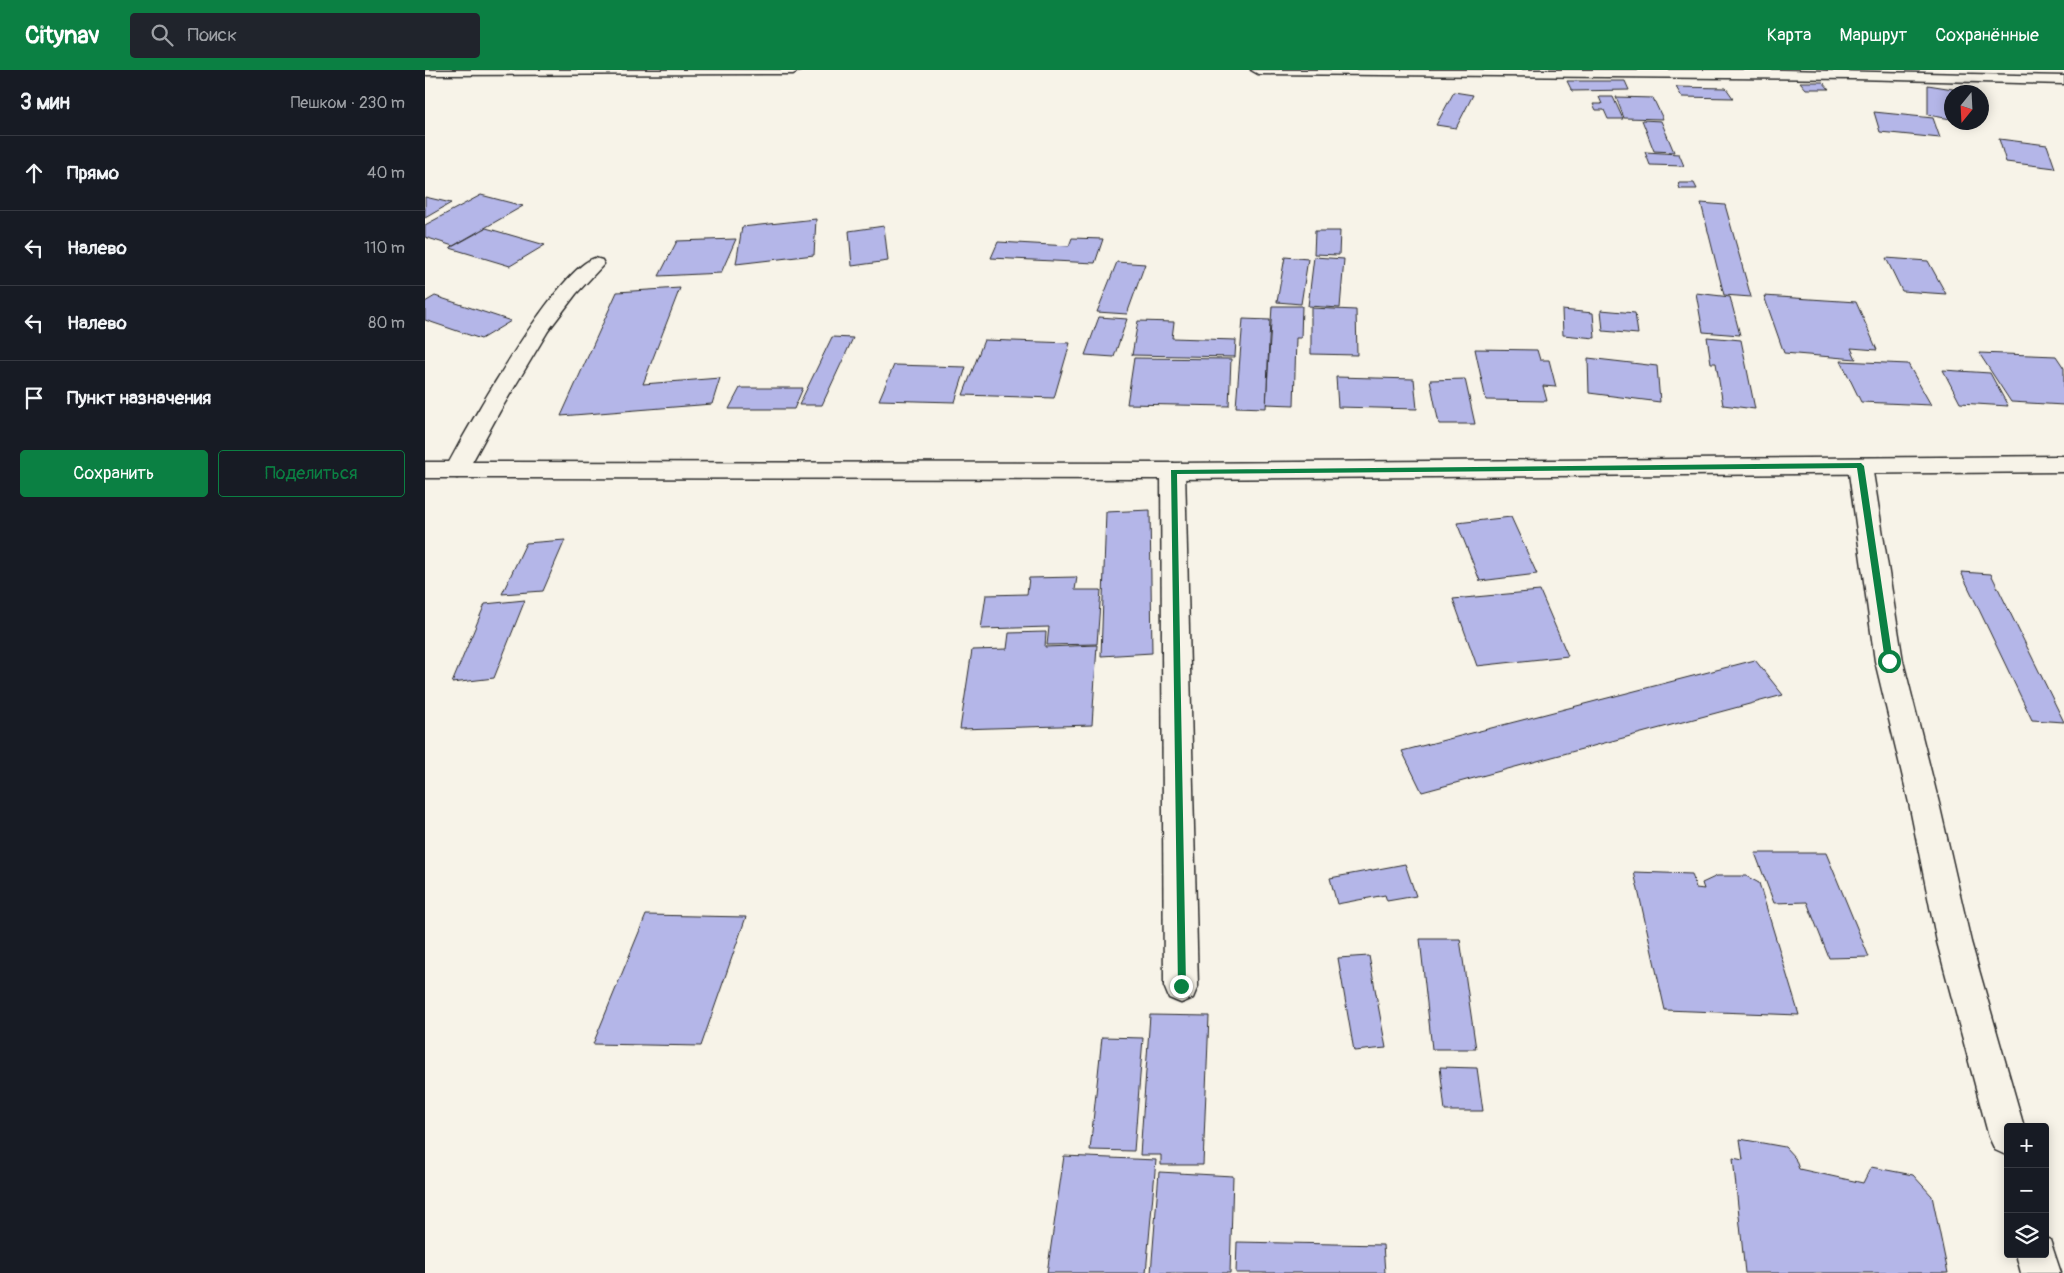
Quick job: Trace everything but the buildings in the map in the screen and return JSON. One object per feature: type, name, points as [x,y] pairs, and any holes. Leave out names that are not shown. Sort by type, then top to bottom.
[{"type":"street","points":[[425,71],[793,70]]},
{"type":"street","points":[[1258,70],[1855,75],[2064,80]]},
{"type":"street","points":[[457,470],[475,435],[545,318],[574,283],[595,264]]},
{"type":"street","points":[[425,470],[1173,471],[2064,464]]},
{"type":"street","points":[[1861,466],[1889,661],[1924,803],[1954,942],[2004,1123]]},
{"type":"street","points":[[1173,471],[1181,986]]},
{"type":"street","points":[[2037,1258],[2041,1273]]},
{"type":"route","points":[[1181,986],[1173,471],[1861,466],[1889,661]]}]
